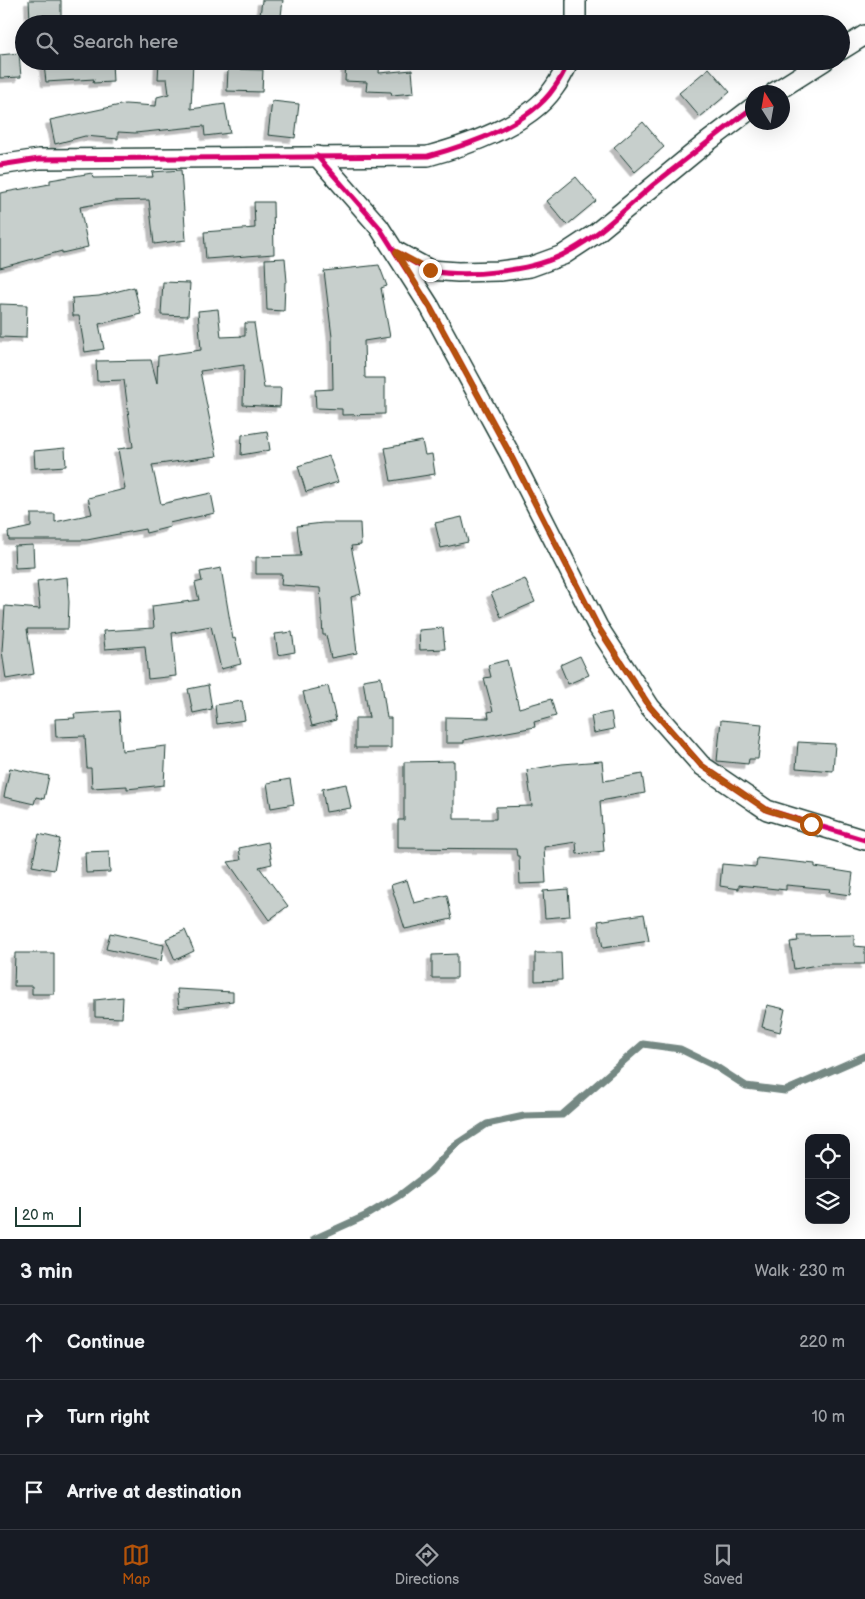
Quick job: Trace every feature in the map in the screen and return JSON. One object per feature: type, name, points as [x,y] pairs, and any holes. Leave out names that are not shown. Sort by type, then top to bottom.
[{"type":"street","points":[[576,0],[576,15]]},
{"type":"street","points":[[850,44],[865,35]]},
{"type":"street","points":[[0,165],[39,159],[428,156],[463,146],[498,130],[531,111],[554,90],[564,70]]},
{"type":"street","points":[[786,85],[810,70]]},
{"type":"street","points":[[396,252],[430,270],[458,272],[500,271],[530,266],[563,255],[595,234],[745,113]]},
{"type":"street","points":[[317,156],[379,227],[430,307],[504,444],[598,627],[650,707],[701,765],[767,810],[865,840]]},
{"type":"building","points":[[29,0],[61,0],[61,15],[30,15]]},
{"type":"building","points":[[262,0],[283,0],[281,15],[260,15]]},
{"type":"building","points":[[15,53],[15,70],[20,70],[21,77],[0,78],[0,55]]},
{"type":"building","points":[[45,70],[112,70],[113,82],[93,83],[94,79],[46,82]]},
{"type":"building","points":[[158,70],[193,70],[191,109],[225,104],[230,133],[205,136],[204,126],[135,133],[118,132],[118,139],[85,136],[55,144],[50,120],[125,104],[156,106],[157,97],[169,94],[167,79],[158,79]]},
{"type":"building","points":[[228,70],[263,70],[262,92],[227,91]]},
{"type":"building","points":[[346,70],[379,70],[379,73],[412,70],[414,93],[392,95],[391,92],[366,91],[367,82],[345,81]]},
{"type":"building","points":[[707,70],[711,70],[730,92],[700,117],[679,93]]},
{"type":"building","points":[[272,101],[299,104],[295,138],[268,135]]},
{"type":"building","points":[[643,122],[664,147],[635,172],[614,147]]},
{"type":"building","points":[[181,170],[186,240],[154,244],[149,200],[113,201],[80,207],[88,247],[62,253],[62,251],[0,268],[0,193],[50,184],[50,180],[92,173],[93,178],[153,177],[152,172]]},
{"type":"building","points":[[576,177],[596,201],[567,225],[547,201]]},
{"type":"building","points":[[254,202],[273,202],[274,254],[206,259],[204,232],[255,228]]},
{"type":"building","points":[[285,258],[287,282],[285,282],[284,311],[267,310],[265,259]]},
{"type":"building","points":[[379,265],[387,286],[381,288],[390,337],[364,341],[365,378],[385,378],[385,414],[342,415],[342,409],[316,408],[315,390],[333,389],[332,337],[324,271]]},
{"type":"building","points":[[163,282],[190,283],[188,316],[161,315]]},
{"type":"building","points":[[134,287],[141,314],[99,324],[104,349],[85,352],[79,316],[73,316],[72,298],[99,296]]},
{"type":"building","points":[[0,304],[27,305],[26,338],[0,337]]},
{"type":"building","points":[[218,309],[221,337],[245,336],[245,323],[254,323],[264,388],[281,388],[280,407],[243,405],[244,365],[200,371],[217,456],[152,465],[161,504],[211,493],[215,513],[169,523],[170,527],[146,533],[145,529],[87,540],[9,540],[8,532],[31,527],[31,514],[55,514],[55,522],[92,514],[88,498],[125,489],[118,449],[133,447],[124,380],[97,381],[96,361],[151,360],[157,383],[158,356],[201,350],[198,311]]},
{"type":"building","points":[[267,431],[270,450],[241,455],[242,435]]},
{"type":"building","points":[[422,441],[425,455],[432,454],[435,474],[391,481],[385,448]]},
{"type":"building","points":[[65,448],[66,466],[35,468],[34,451]]},
{"type":"building","points":[[329,456],[338,482],[306,492],[298,466]]},
{"type":"building","points":[[462,517],[468,542],[441,548],[435,523]]},
{"type":"building","points":[[323,523],[360,523],[361,545],[351,546],[361,594],[351,597],[357,653],[331,658],[326,635],[323,635],[320,588],[281,585],[282,574],[256,574],[256,557],[301,556],[297,526]]},
{"type":"building","points":[[33,545],[34,567],[15,568],[14,546]]},
{"type":"building","points":[[221,568],[233,639],[235,638],[241,664],[221,669],[211,626],[172,633],[176,676],[148,679],[145,646],[105,649],[103,631],[154,628],[152,606],[199,600],[195,583],[202,581],[200,572]]},
{"type":"building","points":[[67,577],[69,602],[68,629],[27,629],[34,674],[6,679],[2,651],[5,606],[40,609],[37,581]]},
{"type":"building","points":[[525,579],[535,602],[501,617],[491,593]]},
{"type":"building","points":[[443,628],[445,649],[420,650],[419,630]]},
{"type":"building","points":[[292,632],[295,652],[278,655],[275,634]]},
{"type":"building","points":[[580,656],[589,675],[568,684],[560,665]]},
{"type":"building","points":[[507,660],[519,708],[551,699],[556,716],[534,722],[535,727],[464,740],[464,743],[446,743],[446,717],[489,718],[488,712],[493,711],[484,678],[491,677],[488,665]]},
{"type":"building","points":[[381,677],[387,718],[391,718],[391,748],[355,748],[355,718],[369,718],[363,680]]},
{"type":"building","points":[[208,685],[212,709],[193,713],[188,689]]},
{"type":"building","points":[[328,686],[336,720],[312,726],[303,692]]},
{"type":"building","points":[[242,701],[245,720],[217,724],[215,705]]},
{"type":"building","points":[[119,711],[122,751],[166,746],[164,785],[127,789],[127,786],[92,788],[91,768],[87,768],[85,736],[56,737],[55,719],[75,718],[74,714]]},
{"type":"building","points":[[611,712],[614,729],[594,733],[591,716]]},
{"type":"building","points":[[721,720],[762,724],[758,759],[749,759],[748,764],[717,761]]},
{"type":"building","points":[[798,742],[835,744],[833,771],[796,768]]},
{"type":"building","points":[[454,761],[454,819],[496,819],[496,807],[532,806],[527,770],[562,764],[602,761],[604,781],[642,774],[645,793],[600,801],[604,851],[577,854],[576,842],[544,847],[546,883],[520,884],[519,856],[517,856],[516,849],[398,848],[398,820],[404,820],[404,762]]},
{"type":"building","points":[[10,768],[49,776],[44,799],[36,797],[34,804],[4,797]]},
{"type":"building","points":[[290,779],[294,804],[271,808],[267,783]]},
{"type":"building","points":[[346,784],[351,808],[326,812],[322,789]]},
{"type":"building","points":[[39,834],[60,839],[54,870],[32,866]]},
{"type":"building","points":[[268,842],[272,864],[259,867],[288,906],[269,920],[228,862],[241,860],[239,848]]},
{"type":"building","points":[[109,851],[110,872],[86,873],[85,852]]},
{"type":"building","points":[[757,858],[815,864],[815,867],[853,873],[850,895],[829,892],[830,889],[786,885],[786,890],[739,885],[739,889],[720,886],[722,864],[756,867]]},
{"type":"building","points":[[407,880],[414,903],[447,895],[452,919],[405,929],[391,885]]},
{"type":"building","points":[[568,889],[570,916],[545,918],[543,891]]},
{"type":"building","points":[[644,914],[649,941],[603,948],[598,921]]},
{"type":"building","points":[[185,930],[194,951],[175,960],[166,939]]},
{"type":"building","points":[[110,933],[164,945],[161,961],[106,949]]},
{"type":"building","points":[[854,935],[854,946],[865,947],[865,964],[823,964],[794,969],[790,942],[798,941],[797,936]]},
{"type":"building","points":[[15,953],[54,953],[54,994],[32,994],[32,986],[14,986]]},
{"type":"building","points":[[535,953],[561,953],[562,980],[535,981]]},
{"type":"building","points":[[457,954],[457,978],[432,978],[432,955]]},
{"type":"building","points":[[177,989],[233,992],[233,1001],[179,1008]]},
{"type":"building","points":[[123,997],[122,1018],[95,1017],[95,1000]]},
{"type":"building","points":[[767,1005],[785,1009],[780,1032],[762,1027]]},
{"type":"waterway","points":[[314,1239],[365,1216],[400,1195],[430,1172],[455,1145],[487,1124],[524,1116],[562,1115],[643,1044],[680,1049],[715,1066],[746,1086],[785,1091],[865,1056]]},
{"type":"cycle path","points":[[0,165],[39,159],[428,156],[479,139],[530,112],[554,88],[564,70]]},
{"type":"cycle path","points":[[398,253],[427,270],[462,274],[498,272],[548,261],[587,241],[653,185],[745,113]]},
{"type":"cycle path","points":[[317,156],[379,227],[430,307],[509,452],[598,627],[650,707],[701,765],[767,810],[865,840]]},
{"type":"route","points":[[430,270],[396,252],[430,307],[509,452],[577,589],[625,671],[650,707],[701,765],[767,810],[811,824]]}]
